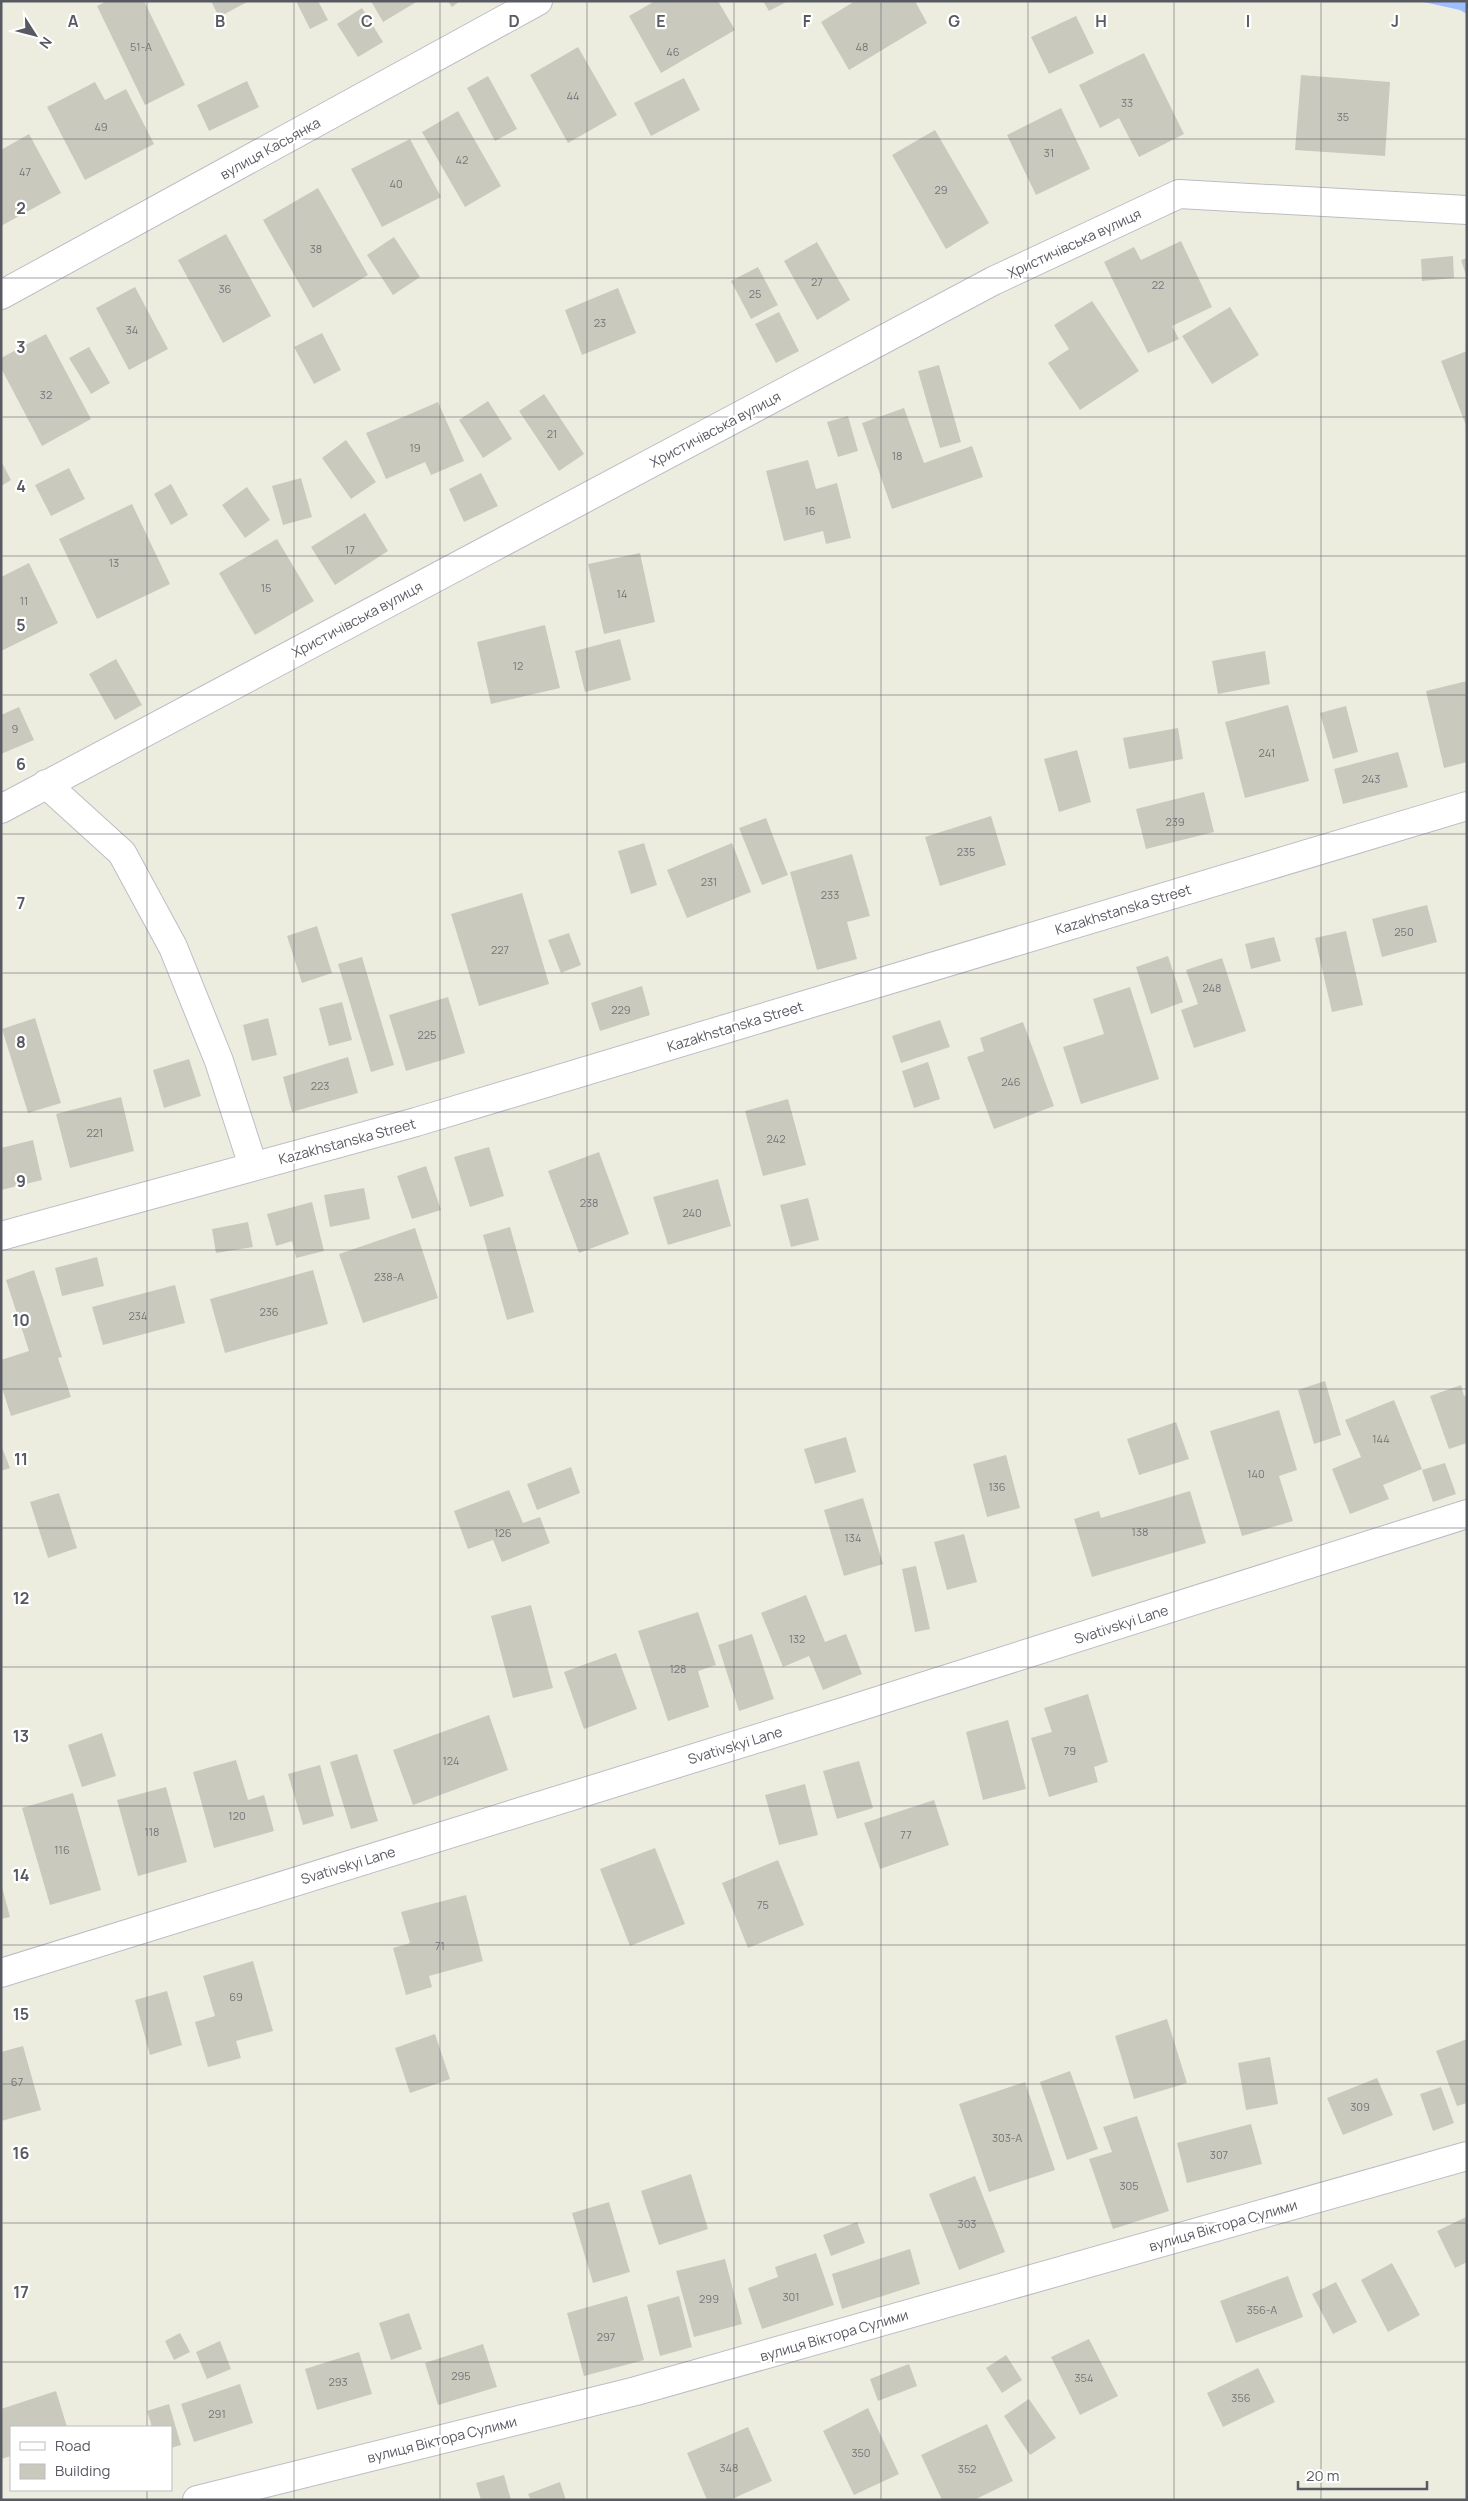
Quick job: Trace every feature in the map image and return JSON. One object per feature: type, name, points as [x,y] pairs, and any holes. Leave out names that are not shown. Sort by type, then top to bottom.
[{"type":"street","name":"вулиця Касьянка","points":[[1,295],[538,1]]},
{"type":"street","name":"Христичівська вулиця","points":[[1,809],[992,280],[1179,194],[1467,210]]},
{"type":"street","points":[[46,784],[122,853],[173,946],[219,1061],[253,1166]]},
{"type":"street","name":"Kazakhstanska Street","points":[[1,1236],[416,1122],[1467,806]]},
{"type":"street","name":"Svativskyi Lane","points":[[1,1973],[830,1716],[1467,1514]]},
{"type":"street","name":"вулиця Віктора Сулими","points":[[197,2500],[636,2391],[1467,2156]]},
{"type":"water","points":[[1419,1],[1467,1],[1467,14],[1460,10]]},
{"type":"building","points":[[107,1],[144,1],[185,85],[145,105],[97,6]]},
{"type":"building","points":[[211,1],[249,1],[219,17]]},
{"type":"building","points":[[296,1],[318,1],[328,20],[310,29]]},
{"type":"building","points":[[371,1],[418,1],[383,22]]},
{"type":"building","points":[[448,1],[460,1],[452,7]]},
{"type":"building","points":[[655,1],[718,1],[735,30],[661,73],[629,16]]},
{"type":"building","points":[[763,1],[788,1],[769,11]]},
{"type":"building","points":[[855,1],[915,1],[927,23],[849,70],[821,22]]},
{"type":"building","points":[[362,8],[383,42],[358,57],[337,24]]},
{"type":"building","points":[[1076,16],[1094,53],[1049,74],[1031,37]]},
{"type":"building","points":[[578,47],[617,115],[568,143],[530,75]]},
{"type":"building","points":[[1144,53],[1184,134],[1139,157],[1119,118],[1100,128],[1079,85]]},
{"type":"building","points":[[1301,75],[1390,82],[1385,156],[1295,150]]},
{"type":"building","points":[[488,76],[517,129],[495,141],[467,88]]},
{"type":"building","points":[[684,78],[700,110],[651,136],[634,103]]},
{"type":"building","points":[[247,81],[259,107],[209,131],[197,105]]},
{"type":"building","points":[[95,82],[105,100],[126,89],[154,144],[85,180],[47,107]]},
{"type":"building","points":[[1061,108],[1090,169],[1036,195],[1007,135]]},
{"type":"building","points":[[458,111],[501,186],[465,207],[422,132]]},
{"type":"building","points":[[935,130],[989,223],[946,249],[892,155]]},
{"type":"building","points":[[29,134],[61,193],[1,226],[1,150]]},
{"type":"building","points":[[410,139],[441,197],[382,227],[351,169]]},
{"type":"building","points":[[318,188],[368,275],[313,308],[263,220]]},
{"type":"building","points":[[226,234],[271,316],[223,343],[178,260]]},
{"type":"building","points":[[394,237],[420,277],[393,295],[367,255]]},
{"type":"building","points":[[1181,241],[1212,307],[1172,326],[1179,339],[1148,353],[1104,262],[1134,247],[1141,260]]},
{"type":"building","points":[[817,242],[850,300],[817,320],[784,261]]},
{"type":"building","points":[[1453,256],[1454,278],[1422,281],[1421,259]]},
{"type":"building","points":[[1467,258],[1467,275],[1466,275],[1461,260]]},
{"type":"building","points":[[758,267],[778,305],[751,319],[731,281]]},
{"type":"building","points":[[135,287],[168,349],[129,370],[96,308]]},
{"type":"building","points":[[618,288],[636,333],[582,355],[565,310]]},
{"type":"building","points":[[1092,301],[1139,371],[1080,410],[1048,363],[1069,349],[1054,325]]},
{"type":"building","points":[[1230,307],[1259,355],[1212,384],[1182,336]]},
{"type":"building","points":[[779,312],[799,351],[776,363],[755,324]]},
{"type":"building","points":[[322,333],[341,370],[314,384],[294,347]]},
{"type":"building","points":[[46,334],[91,419],[42,446],[1,368],[1,358]]},
{"type":"building","points":[[89,347],[110,383],[91,394],[69,358]]},
{"type":"building","points":[[1467,351],[1467,428],[1441,361]]},
{"type":"building","points":[[939,365],[961,442],[940,448],[918,371]]},
{"type":"building","points":[[544,394],[584,454],[559,471],[519,411]]},
{"type":"building","points":[[488,401],[512,439],[483,458],[459,420]]},
{"type":"building","points":[[438,402],[464,461],[431,475],[425,462],[386,479],[366,433]]},
{"type":"building","points":[[904,408],[924,463],[972,446],[983,477],[892,509],[862,423]]},
{"type":"building","points":[[848,416],[858,451],[838,457],[827,422]]},
{"type":"building","points":[[346,440],[376,482],[351,499],[322,458]]},
{"type":"building","points":[[808,460],[816,489],[837,483],[851,538],[826,544],[823,531],[784,541],[766,471]]},
{"type":"building","points":[[1,461],[11,480],[1,486]]},
{"type":"building","points":[[69,468],[85,499],[51,516],[35,485]]},
{"type":"building","points":[[481,473],[498,506],[464,522],[449,489]]},
{"type":"building","points":[[301,478],[312,517],[283,525],[272,486]]},
{"type":"building","points":[[171,484],[188,515],[171,525],[154,494]]},
{"type":"building","points":[[247,487],[270,520],[245,538],[222,505]]},
{"type":"building","points":[[132,504],[170,584],[97,619],[59,539]]},
{"type":"building","points":[[365,513],[388,551],[335,585],[311,547]]},
{"type":"building","points":[[277,539],[314,601],[255,635],[219,573]]},
{"type":"building","points":[[640,553],[655,622],[604,634],[588,564]]},
{"type":"building","points":[[29,563],[58,623],[1,651],[1,577]]},
{"type":"building","points":[[545,625],[560,688],[491,704],[477,642]]},
{"type":"building","points":[[620,639],[631,680],[585,692],[575,651]]},
{"type":"building","points":[[1265,651],[1270,684],[1218,694],[1212,661]]},
{"type":"building","points":[[116,659],[142,705],[115,720],[89,674]]},
{"type":"building","points":[[1467,681],[1467,762],[1444,768],[1426,691]]},
{"type":"building","points":[[1288,705],[1309,781],[1245,798],[1225,722]]},
{"type":"building","points":[[1346,706],[1358,752],[1333,759],[1320,713]]},
{"type":"building","points":[[19,707],[34,740],[1,754],[1,715]]},
{"type":"building","points":[[1178,728],[1183,759],[1129,769],[1123,738]]},
{"type":"building","points":[[1077,750],[1091,802],[1059,812],[1044,759]]},
{"type":"building","points":[[1398,752],[1408,787],[1343,804],[1334,769]]},
{"type":"building","points":[[1204,792],[1214,832],[1146,849],[1136,809]]},
{"type":"building","points":[[991,816],[1006,865],[940,886],[925,837]]},
{"type":"building","points":[[766,818],[788,875],[762,885],[739,828]]},
{"type":"building","points":[[644,843],[657,885],[631,894],[618,851]]},
{"type":"building","points":[[732,843],[751,892],[687,918],[667,870]]},
{"type":"building","points":[[852,854],[870,916],[847,922],[857,959],[817,970],[790,872]]},
{"type":"building","points":[[522,893],[549,984],[479,1006],[451,914]]},
{"type":"building","points":[[1427,905],[1437,942],[1382,957],[1372,919]]},
{"type":"building","points":[[317,926],[332,973],[302,983],[287,936]]},
{"type":"building","points":[[1346,931],[1363,1005],[1332,1012],[1315,938]]},
{"type":"building","points":[[569,933],[581,965],[561,973],[548,940]]},
{"type":"building","points":[[1274,937],[1281,961],[1251,969],[1245,944]]},
{"type":"building","points":[[1168,956],[1183,1002],[1151,1014],[1136,967]]},
{"type":"building","points":[[362,957],[394,1065],[371,1072],[338,964]]},
{"type":"building","points":[[1222,958],[1246,1031],[1194,1048],[1181,1010],[1198,1004],[1186,970]]},
{"type":"building","points":[[642,986],[650,1015],[600,1031],[591,1003]]},
{"type":"building","points":[[1130,987],[1159,1079],[1081,1104],[1063,1047],[1104,1034],[1093,999]]},
{"type":"building","points":[[448,997],[465,1053],[406,1071],[389,1015]]},
{"type":"building","points":[[342,1002],[352,1040],[329,1046],[319,1008]]},
{"type":"building","points":[[35,1018],[61,1103],[28,1113],[2,1029]]},
{"type":"building","points":[[268,1018],[277,1055],[252,1061],[243,1025]]},
{"type":"building","points":[[940,1020],[950,1047],[901,1063],[892,1036]]},
{"type":"building","points":[[1023,1022],[1054,1106],[994,1129],[967,1057],[984,1051],[980,1038]]},
{"type":"building","points":[[348,1057],[358,1093],[292,1112],[283,1077]]},
{"type":"building","points":[[189,1059],[201,1096],[164,1108],[153,1070]]},
{"type":"building","points":[[928,1062],[940,1099],[914,1108],[902,1071]]},
{"type":"building","points":[[121,1097],[134,1151],[70,1168],[56,1114]]},
{"type":"building","points":[[788,1099],[806,1165],[763,1176],[745,1111]]},
{"type":"building","points":[[33,1140],[42,1180],[1,1190],[1,1148]]},
{"type":"building","points":[[489,1147],[504,1196],[470,1207],[454,1157]]},
{"type":"building","points":[[599,1152],[629,1234],[579,1253],[548,1171]]},
{"type":"building","points":[[426,1166],[441,1210],[412,1219],[397,1176]]},
{"type":"building","points":[[718,1179],[731,1226],[668,1245],[653,1197]]},
{"type":"building","points":[[364,1188],[370,1219],[330,1227],[324,1195]]},
{"type":"building","points":[[808,1198],[819,1240],[791,1247],[780,1205]]},
{"type":"building","points":[[312,1202],[324,1251],[296,1258],[292,1241],[276,1246],[267,1214]]},
{"type":"building","points":[[248,1222],[253,1247],[216,1253],[212,1229]]},
{"type":"building","points":[[510,1227],[534,1312],[507,1320],[483,1235]]},
{"type":"building","points":[[415,1228],[438,1298],[363,1323],[339,1254]]},
{"type":"building","points":[[97,1257],[104,1286],[62,1296],[55,1268]]},
{"type":"building","points":[[34,1270],[62,1357],[58,1358],[71,1397],[11,1416],[1,1385],[1,1360],[29,1351],[6,1280]]},
{"type":"building","points":[[313,1270],[328,1324],[225,1353],[210,1299]]},
{"type":"building","points":[[175,1285],[185,1323],[103,1345],[92,1307]]},
{"type":"building","points":[[1325,1381],[1341,1435],[1314,1444],[1298,1390]]},
{"type":"building","points":[[1461,1385],[1464,1396],[1467,1395],[1467,1443],[1449,1449],[1430,1396]]},
{"type":"building","points":[[1394,1400],[1422,1469],[1383,1485],[1389,1499],[1350,1514],[1332,1469],[1361,1457],[1345,1420]]},
{"type":"building","points":[[1279,1410],[1297,1470],[1279,1476],[1293,1521],[1242,1536],[1210,1431]]},
{"type":"building","points":[[1176,1422],[1189,1459],[1139,1475],[1127,1439]]},
{"type":"building","points":[[846,1437],[856,1472],[815,1484],[804,1449]]},
{"type":"building","points":[[1,1445],[10,1468],[1,1471]]},
{"type":"building","points":[[1006,1455],[1020,1508],[987,1517],[973,1464]]},
{"type":"building","points":[[1445,1463],[1456,1494],[1433,1502],[1422,1470]]},
{"type":"building","points":[[571,1467],[580,1493],[537,1510],[527,1484]]},
{"type":"building","points":[[509,1490],[523,1523],[540,1517],[550,1543],[502,1562],[493,1540],[468,1549],[454,1511]]},
{"type":"building","points":[[1190,1491],[1206,1543],[1092,1577],[1074,1519],[1099,1511],[1101,1518]]},
{"type":"building","points":[[59,1493],[77,1548],[48,1558],[30,1502]]},
{"type":"building","points":[[863,1498],[883,1564],[844,1576],[824,1510]]},
{"type":"building","points":[[964,1534],[977,1582],[947,1590],[934,1542]]},
{"type":"building","points":[[916,1566],[930,1629],[915,1632],[902,1569]]},
{"type":"building","points":[[806,1595],[825,1642],[846,1634],[862,1674],[823,1690],[809,1656],[783,1667],[761,1613]]},
{"type":"building","points":[[531,1605],[553,1688],[513,1698],[491,1616]]},
{"type":"building","points":[[698,1612],[716,1665],[698,1671],[709,1707],[668,1721],[638,1631]]},
{"type":"building","points":[[752,1634],[774,1699],[739,1711],[718,1645]]},
{"type":"building","points":[[616,1653],[637,1709],[584,1729],[564,1672]]},
{"type":"building","points":[[1088,1694],[1108,1762],[1094,1767],[1098,1782],[1049,1797],[1031,1738],[1052,1732],[1044,1708]]},
{"type":"building","points":[[489,1715],[508,1770],[413,1805],[393,1750]]},
{"type":"building","points":[[1008,1720],[1026,1789],[983,1800],[966,1732]]},
{"type":"building","points":[[102,1733],[116,1776],[82,1787],[68,1745]]},
{"type":"building","points":[[357,1754],[378,1821],[351,1829],[330,1762]]},
{"type":"building","points":[[236,1760],[248,1800],[264,1795],[274,1831],[214,1848],[193,1772]]},
{"type":"building","points":[[859,1761],[873,1808],[837,1819],[823,1771]]},
{"type":"building","points":[[320,1765],[334,1816],[303,1825],[288,1774]]},
{"type":"building","points":[[805,1784],[818,1835],[779,1845],[765,1795]]},
{"type":"building","points":[[166,1787],[187,1862],[138,1876],[117,1800]]},
{"type":"building","points":[[73,1793],[101,1890],[50,1905],[22,1808]]},
{"type":"building","points":[[934,1800],[949,1845],[880,1869],[864,1823]]},
{"type":"building","points":[[655,1848],[685,1924],[630,1946],[600,1869]]},
{"type":"building","points":[[778,1860],[804,1925],[748,1948],[722,1883]]},
{"type":"building","points":[[1,1883],[10,1917],[1,1919]]},
{"type":"building","points":[[466,1895],[483,1961],[429,1976],[432,1987],[406,1995],[393,1948],[410,1943],[401,1912]]},
{"type":"building","points":[[253,1961],[273,2031],[236,2041],[241,2058],[208,2067],[195,2022],[215,2016],[203,1976]]},
{"type":"building","points":[[167,1991],[182,2045],[150,2055],[135,2000]]},
{"type":"building","points":[[1167,2019],[1187,2083],[1134,2099],[1115,2036]]},
{"type":"building","points":[[435,2034],[450,2079],[410,2093],[395,2048]]},
{"type":"building","points":[[1467,2039],[1467,2103],[1457,2106],[1436,2051]]},
{"type":"building","points":[[23,2046],[41,2110],[1,2121],[1,2052]]},
{"type":"building","points":[[1270,2057],[1278,2104],[1246,2110],[1238,2063]]},
{"type":"building","points":[[1070,2071],[1098,2149],[1067,2160],[1040,2082]]},
{"type":"building","points":[[1377,2078],[1393,2115],[1343,2135],[1327,2098]]},
{"type":"building","points":[[1025,2082],[1055,2170],[989,2192],[959,2104]]},
{"type":"building","points":[[1441,2087],[1454,2123],[1433,2131],[1420,2094]]},
{"type":"building","points":[[1137,2116],[1169,2211],[1113,2229],[1089,2159],[1112,2152],[1103,2127]]},
{"type":"building","points":[[1251,2124],[1262,2164],[1187,2183],[1177,2143]]},
{"type":"building","points":[[691,2174],[708,2229],[659,2245],[641,2191]]},
{"type":"building","points":[[975,2176],[1005,2252],[959,2270],[929,2194]]},
{"type":"building","points":[[609,2202],[630,2272],[593,2283],[572,2213]]},
{"type":"building","points":[[1466,2217],[1467,2262],[1455,2268],[1437,2231]]},
{"type":"building","points":[[857,2222],[865,2243],[831,2256],[823,2235]]},
{"type":"building","points":[[910,2249],[920,2284],[842,2309],[832,2274]]},
{"type":"building","points":[[816,2253],[834,2305],[762,2329],[748,2288],[778,2277],[775,2267]]},
{"type":"building","points":[[725,2259],[742,2324],[694,2337],[676,2271]]},
{"type":"building","points":[[1392,2263],[1420,2315],[1388,2332],[1361,2280]]},
{"type":"building","points":[[1288,2276],[1303,2317],[1236,2343],[1220,2301]]},
{"type":"building","points":[[1336,2282],[1357,2322],[1333,2334],[1312,2294]]},
{"type":"building","points":[[627,2296],[644,2360],[584,2376],[567,2313]]},
{"type":"building","points":[[679,2296],[692,2347],[660,2356],[647,2305]]},
{"type":"building","points":[[409,2313],[422,2349],[391,2360],[379,2323]]},
{"type":"building","points":[[180,2333],[190,2352],[174,2360],[165,2341]]},
{"type":"building","points":[[1089,2339],[1118,2396],[1080,2415],[1051,2357]]},
{"type":"building","points":[[220,2341],[231,2369],[207,2379],[196,2352]]},
{"type":"building","points":[[483,2344],[497,2387],[438,2405],[425,2363]]},
{"type":"building","points":[[359,2352],[372,2394],[317,2410],[305,2369]]},
{"type":"building","points":[[1006,2355],[1022,2380],[1002,2393],[986,2368]]},
{"type":"building","points":[[909,2364],[917,2386],[878,2401],[870,2379]]},
{"type":"building","points":[[1258,2368],[1275,2402],[1223,2427],[1207,2393]]},
{"type":"building","points":[[240,2384],[253,2423],[194,2442],[181,2404]]},
{"type":"building","points":[[56,2391],[67,2426],[10,2426],[10,2456],[1,2459],[1,2409]]},
{"type":"building","points":[[1029,2399],[1056,2438],[1030,2455],[1004,2416]]},
{"type":"building","points":[[169,2404],[181,2445],[172,2448],[172,2426],[152,2426],[147,2411]]},
{"type":"building","points":[[868,2408],[899,2474],[854,2495],[823,2431]]},
{"type":"building","points":[[987,2424],[1013,2481],[974,2500],[942,2500],[921,2455]]},
{"type":"building","points":[[748,2427],[772,2481],[730,2500],[707,2500],[687,2453]]},
{"type":"building","points":[[504,2475],[511,2500],[481,2500],[476,2483]]},
{"type":"building","points":[[560,2482],[566,2500],[531,2500],[528,2494]]}]
